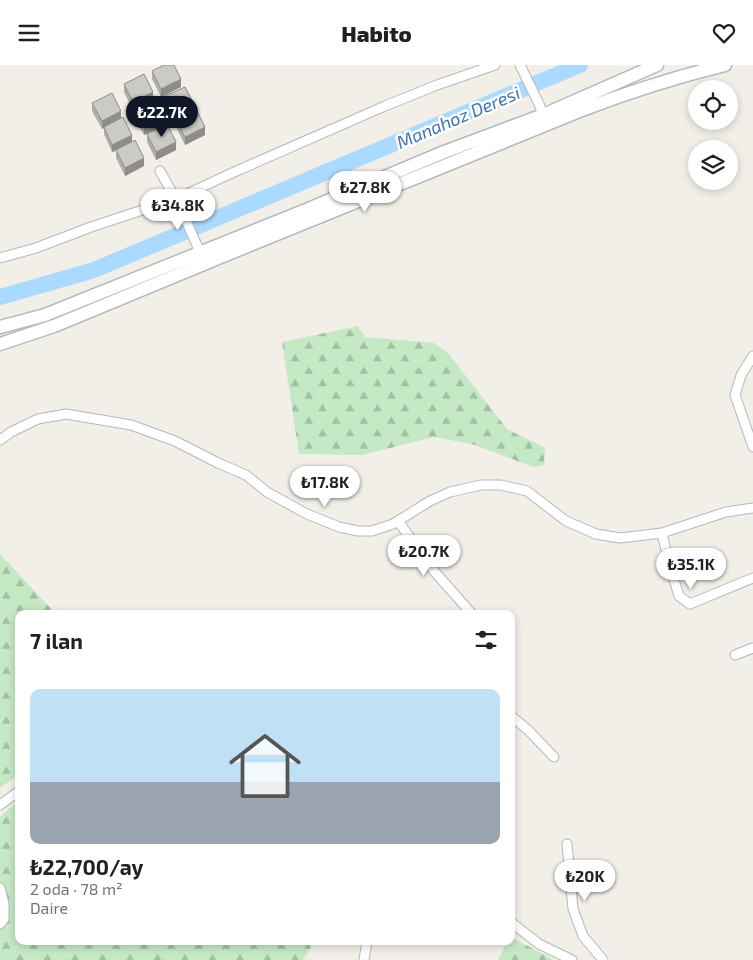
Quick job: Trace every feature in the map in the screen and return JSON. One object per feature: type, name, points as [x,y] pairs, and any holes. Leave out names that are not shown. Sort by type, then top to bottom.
[{"type":"main road","points":[[0,327],[45,315],[199,249],[444,152],[541,109],[657,65]]},
{"type":"main road","points":[[0,344],[54,326],[223,255],[582,110],[627,93],[725,65]]},
{"type":"street","points":[[0,258],[36,248],[91,227],[178,202],[232,173],[385,106],[437,85],[495,65]]},
{"type":"street","points":[[520,65],[541,109]]},
{"type":"street","points":[[160,171],[178,202],[199,249]]},
{"type":"street","points":[[753,356],[741,375],[735,395],[753,447]]},
{"type":"street","points":[[0,440],[11,432],[38,419],[66,414],[131,425],[174,441],[246,475],[267,493],[307,515],[339,527],[358,531],[372,531],[393,524],[430,501],[450,492],[481,485],[500,485],[527,491],[566,521],[596,534],[620,538],[662,533],[726,512],[753,508]]},
{"type":"street","points":[[398,521],[434,571],[468,610]]},
{"type":"street","points":[[662,533],[679,596],[690,603],[753,579]]},
{"type":"street","points":[[735,655],[753,648]]},
{"type":"street","points":[[515,719],[554,757]]},
{"type":"street","points":[[0,805],[15,794]]},
{"type":"street","points":[[567,844],[574,909],[583,936],[603,960]]},
{"type":"street","points":[[0,888],[4,904],[4,919],[0,924]]},
{"type":"street","points":[[515,925],[538,944],[572,960]]},
{"type":"street","points":[[364,960],[366,945]]},
{"type":"green space","points":[[358,326],[365,337],[434,343],[448,353],[507,429],[545,448],[544,465],[533,467],[472,444],[434,437],[362,455],[299,454],[282,342]]},
{"type":"green space","points":[[0,554],[52,610],[15,610],[15,777],[0,788]]},
{"type":"green space","points":[[15,804],[15,945],[310,945],[311,948],[302,960],[0,960],[0,817]]},
{"type":"green space","points":[[515,939],[554,960],[498,960],[506,945],[515,945]]},
{"type":"building","points":[[164,65],[174,65],[181,79],[161,89],[152,71]]},
{"type":"building","points":[[144,74],[153,92],[133,102],[124,84]]},
{"type":"building","points":[[185,87],[194,104],[174,114],[165,96]]},
{"type":"building","points":[[112,93],[121,111],[102,121],[92,103]]},
{"type":"building","points":[[155,100],[164,118],[144,128],[135,110]]},
{"type":"building","points":[[196,109],[205,127],[185,137],[176,119]]},
{"type":"building","points":[[123,117],[132,135],[112,145],[104,127]]},
{"type":"building","points":[[167,124],[176,142],[156,152],[147,134]]},
{"type":"building","points":[[135,140],[144,158],[125,168],[116,150]]},
{"type":"waterway","name":"Manahoz Deresi","points":[[0,297],[94,270],[580,65]]}]
